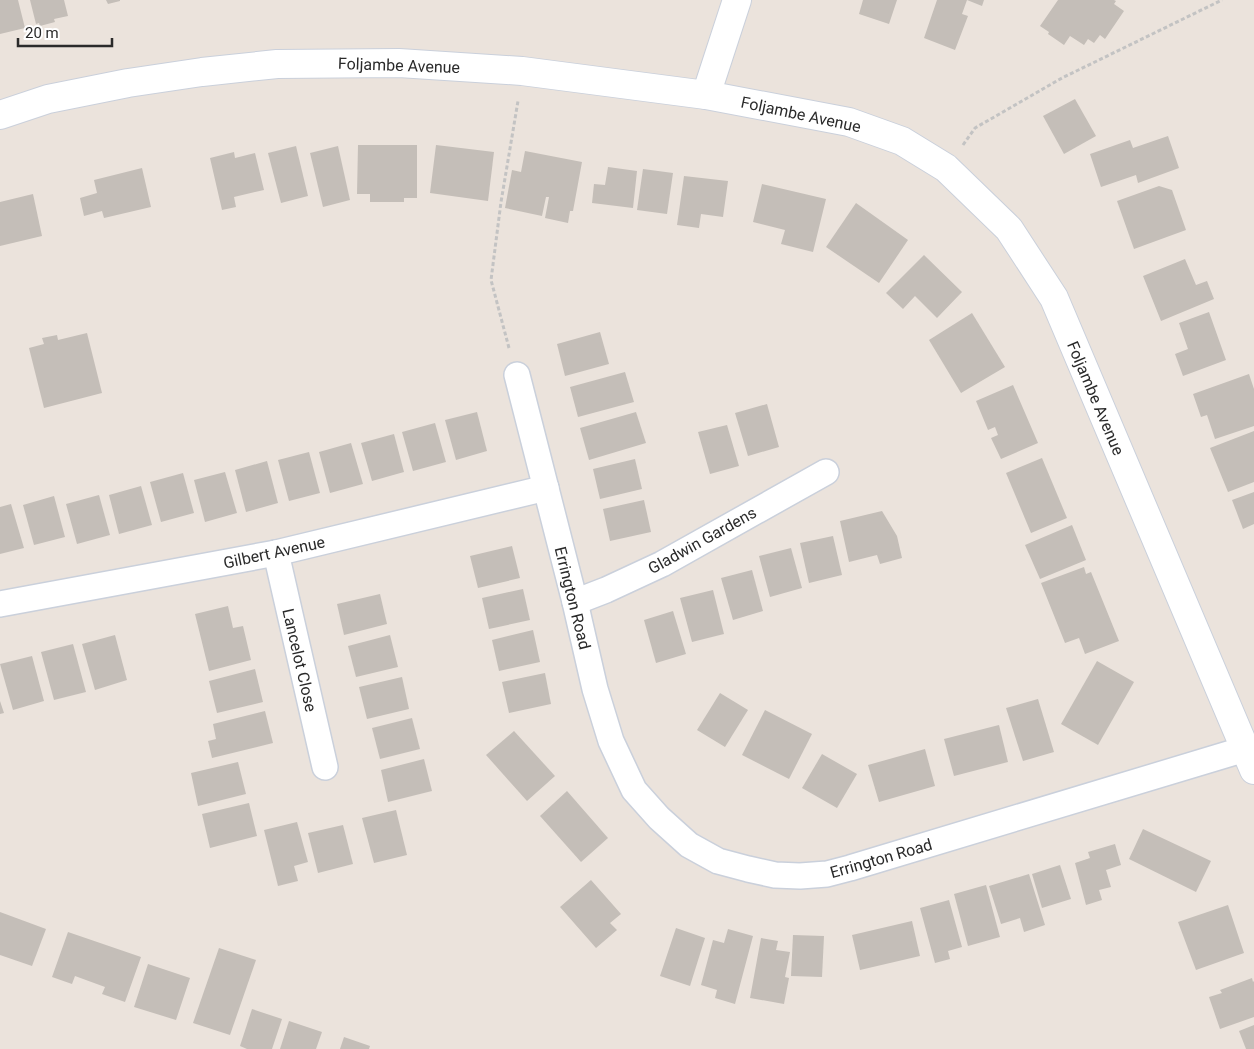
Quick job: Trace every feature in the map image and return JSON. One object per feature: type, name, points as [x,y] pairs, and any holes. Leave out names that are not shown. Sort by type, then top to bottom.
[{"type":"street","points":[[706,95],[737,0]]},
{"type":"street","name":"Foljambe Avenue","points":[[0,114],[48,99],[128,83],[202,72],[277,64],[399,63],[522,71],[706,95],[849,122],[902,140],[946,168],[1009,229],[1054,298],[1250,760]]},
{"type":"street","name":"Errington Road","points":[[516,375],[575,602],[595,689],[611,741],[634,790],[659,818],[688,845],[718,861],[775,875],[827,874],[1250,760]]},
{"type":"street","name":"Gladwin Gardens","points":[[575,602],[662,564],[826,472]]},
{"type":"street","name":"Gilbert Avenue","points":[[0,604],[276,553],[546,488]]},
{"type":"street","name":"Lancelot Close","points":[[276,553],[325,767]]},
{"type":"path","points":[[946,168],[975,128],[1062,78],[1222,0]]},
{"type":"path","points":[[516,375],[491,280],[501,202],[522,71]]},
{"type":"building","points":[[0,0],[18,0],[25,28],[0,34]]},
{"type":"building","points":[[30,0],[64,0],[68,16],[54,19],[55,22],[40,26],[39,23],[36,24]]},
{"type":"building","points":[[106,0],[120,0],[120,1],[108,4]]},
{"type":"building","points":[[863,0],[897,0],[889,24],[859,14]]},
{"type":"building","points":[[937,0],[967,0],[962,14],[968,16],[955,50],[924,38]]},
{"type":"building","points":[[967,0],[984,0],[982,6]]},
{"type":"building","points":[[1058,0],[1114,0],[1116,1],[1114,4],[1124,11],[1105,39],[1100,35],[1094,43],[1088,39],[1084,45],[1070,36],[1064,45],[1040,26]]},
{"type":"building","points":[[1075,99],[1096,136],[1064,154],[1043,116]]},
{"type":"building","points":[[1168,136],[1179,168],[1138,183],[1136,175],[1101,187],[1090,154],[1130,140],[1133,148]]},
{"type":"building","points":[[358,145],[417,145],[417,198],[404,198],[404,202],[370,202],[370,194],[357,194]]},
{"type":"building","points":[[436,145],[494,152],[488,201],[430,193]]},
{"type":"building","points":[[296,146],[308,196],[281,203],[268,153]]},
{"type":"building","points":[[338,146],[350,200],[323,207],[310,153]]},
{"type":"building","points":[[525,151],[582,162],[573,211],[570,211],[568,223],[545,218],[549,197],[546,197],[542,216],[505,208],[512,170],[521,172]]},
{"type":"building","points":[[234,152],[235,158],[255,153],[264,190],[234,197],[236,207],[222,210],[210,158]]},
{"type":"building","points":[[608,167],[637,171],[633,208],[592,203],[594,184],[605,185]]},
{"type":"building","points":[[142,168],[151,207],[104,218],[102,211],[84,216],[80,198],[97,193],[94,180]]},
{"type":"building","points":[[643,169],[673,173],[667,214],[637,210]]},
{"type":"building","points":[[684,176],[728,181],[723,217],[701,214],[699,228],[677,225]]},
{"type":"building","points":[[762,184],[826,199],[813,252],[781,244],[785,230],[753,222]]},
{"type":"building","points":[[1159,186],[1172,190],[1186,230],[1134,249],[1117,201]]},
{"type":"building","points":[[33,194],[42,236],[0,246],[0,202]]},
{"type":"building","points":[[856,203],[908,240],[879,283],[826,247]]},
{"type":"building","points":[[924,255],[962,292],[937,318],[915,296],[903,309],[886,293]]},
{"type":"building","points":[[1185,259],[1196,285],[1207,281],[1214,299],[1161,321],[1143,276]]},
{"type":"building","points":[[1209,312],[1226,360],[1183,376],[1175,354],[1188,349],[1179,323]]},
{"type":"building","points":[[972,313],[1005,367],[961,393],[929,340]]},
{"type":"building","points":[[600,332],[609,364],[565,376],[557,344]]},
{"type":"building","points":[[87,333],[102,393],[44,408],[29,348],[44,344],[42,338],[57,335],[58,340]]},
{"type":"building","points":[[625,372],[634,402],[578,417],[570,387]]},
{"type":"building","points":[[1249,374],[1254,389],[1254,426],[1215,439],[1207,415],[1201,417],[1193,394]]},
{"type":"building","points":[[1013,385],[1038,443],[1001,459],[991,438],[998,435],[995,427],[988,430],[976,401]]},
{"type":"building","points":[[767,404],[779,447],[748,456],[735,413]]},
{"type":"building","points":[[477,412],[487,451],[456,460],[445,420]]},
{"type":"building","points":[[636,412],[646,443],[589,460],[580,428]]},
{"type":"building","points":[[435,423],[446,462],[413,471],[402,432]]},
{"type":"building","points":[[727,425],[739,466],[710,474],[698,432]]},
{"type":"building","points":[[1254,431],[1254,482],[1228,492],[1210,448]]},
{"type":"building","points":[[394,434],[404,472],[372,481],[361,443]]},
{"type":"building","points":[[351,443],[363,484],[330,493],[319,452]]},
{"type":"building","points":[[309,452],[320,493],[289,501],[278,460]]},
{"type":"building","points":[[1042,458],[1067,518],[1031,533],[1006,473]]},
{"type":"building","points":[[635,459],[642,489],[600,499],[593,469]]},
{"type":"building","points":[[267,461],[278,503],[246,512],[235,470]]},
{"type":"building","points":[[225,472],[237,513],[205,522],[194,480]]},
{"type":"building","points":[[183,473],[194,513],[161,522],[150,482]]},
{"type":"building","points":[[141,486],[152,525],[119,534],[109,495]]},
{"type":"building","points":[[1254,492],[1254,524],[1243,529],[1232,500]]},
{"type":"building","points":[[99,495],[110,535],[77,544],[66,504]]},
{"type":"building","points":[[54,496],[65,537],[34,545],[23,505]]},
{"type":"building","points":[[644,500],[651,532],[610,541],[603,509]]},
{"type":"building","points":[[11,504],[24,548],[0,554],[0,507]]},
{"type":"building","points":[[882,511],[897,536],[902,558],[880,564],[877,555],[849,562],[840,521]]},
{"type":"building","points":[[1072,525],[1086,560],[1040,579],[1025,545]]},
{"type":"building","points":[[833,536],[842,575],[809,583],[800,543]]},
{"type":"building","points":[[512,546],[520,578],[478,588],[470,556]]},
{"type":"building","points":[[791,548],[802,588],[770,597],[759,556]]},
{"type":"building","points":[[1084,567],[1086,574],[1091,572],[1119,641],[1085,654],[1079,638],[1065,643],[1041,583]]},
{"type":"building","points":[[752,570],[763,611],[733,620],[721,578]]},
{"type":"building","points":[[523,589],[530,620],[489,629],[482,598]]},
{"type":"building","points":[[713,590],[724,634],[692,642],[680,598]]},
{"type":"building","points":[[380,594],[387,624],[344,635],[337,604]]},
{"type":"building","points":[[228,606],[233,628],[243,626],[251,660],[209,671],[195,614]]},
{"type":"building","points":[[673,611],[686,654],[656,663],[644,620]]},
{"type":"building","points":[[533,630],[540,662],[499,671],[492,640]]},
{"type":"building","points":[[115,635],[127,680],[95,690],[82,644]]},
{"type":"building","points":[[390,635],[398,667],[356,677],[348,646]]},
{"type":"building","points":[[73,644],[86,692],[54,700],[41,652]]},
{"type":"building","points":[[32,656],[44,701],[13,710],[0,664]]},
{"type":"building","points":[[1097,661],[1134,682],[1098,745],[1061,724]]},
{"type":"building","points":[[255,669],[263,702],[217,713],[209,681]]},
{"type":"building","points":[[545,673],[551,704],[509,713],[502,682]]},
{"type":"building","points":[[402,677],[409,709],[367,719],[359,687]]},
{"type":"building","points":[[720,693],[748,710],[725,747],[697,730]]},
{"type":"building","points":[[1038,699],[1054,752],[1023,761],[1006,708]]},
{"type":"building","points":[[0,701],[4,713],[0,714]]},
{"type":"building","points":[[765,710],[812,734],[789,779],[742,755]]},
{"type":"building","points":[[265,711],[273,743],[212,758],[208,741],[216,739],[213,724]]},
{"type":"building","points":[[412,718],[420,749],[380,759],[372,728]]},
{"type":"building","points":[[999,725],[1008,762],[954,776],[944,739]]},
{"type":"building","points":[[514,731],[555,776],[527,801],[486,755]]},
{"type":"building","points":[[925,749],[935,786],[879,802],[868,765]]},
{"type":"building","points":[[822,754],[857,774],[837,808],[802,788]]},
{"type":"building","points":[[424,759],[432,791],[388,802],[381,770]]},
{"type":"building","points":[[238,762],[246,794],[198,806],[191,773]]},
{"type":"building","points":[[567,791],[608,838],[581,862],[540,816]]},
{"type":"building","points":[[249,803],[257,836],[210,848],[202,814]]},
{"type":"building","points":[[396,810],[407,855],[374,863],[362,818]]},
{"type":"building","points":[[297,822],[308,862],[294,866],[298,881],[278,886],[264,830]]},
{"type":"building","points":[[343,825],[353,864],[318,873],[308,833]]},
{"type":"building","points":[[1143,829],[1211,861],[1196,892],[1129,859]]},
{"type":"building","points":[[1115,844],[1121,865],[1106,870],[1111,887],[1099,890],[1102,900],[1086,905],[1075,863],[1090,858],[1088,852]]},
{"type":"building","points":[[1060,865],[1071,899],[1042,908],[1032,874]]},
{"type":"building","points":[[1029,874],[1045,925],[1024,932],[1020,918],[1001,924],[989,886]]},
{"type":"building","points":[[591,880],[621,914],[610,923],[617,930],[596,948],[560,907]]},
{"type":"building","points":[[986,885],[1000,937],[968,946],[954,894]]},
{"type":"building","points":[[949,900],[962,947],[948,951],[950,959],[935,963],[920,908]]},
{"type":"building","points":[[1228,905],[1244,953],[1196,970],[1178,922]]},
{"type":"building","points":[[0,912],[46,929],[32,966],[0,955]]},
{"type":"building","points":[[912,921],[920,956],[860,970],[852,935]]},
{"type":"building","points":[[676,928],[705,938],[690,986],[660,976]]},
{"type":"building","points":[[728,929],[753,936],[735,1004],[715,998],[717,990],[701,985],[713,940],[724,943]]},
{"type":"building","points":[[68,932],[141,957],[125,1002],[102,994],[105,987],[75,976],[72,984],[52,977]]},
{"type":"building","points":[[793,935],[824,936],[822,977],[791,976]]},
{"type":"building","points":[[761,938],[778,941],[776,950],[790,952],[785,977],[789,978],[784,1004],[750,998]]},
{"type":"building","points":[[219,948],[256,960],[230,1035],[193,1023]]},
{"type":"building","points":[[148,964],[190,978],[176,1020],[134,1007]]},
{"type":"building","points":[[1252,978],[1254,981],[1254,1017],[1220,1029],[1209,997],[1222,993],[1220,990]]},
{"type":"building","points":[[252,1009],[282,1019],[272,1049],[247,1049],[240,1046]]},
{"type":"building","points":[[289,1021],[322,1032],[316,1049],[280,1049]]},
{"type":"building","points":[[1254,1025],[1254,1049],[1246,1049],[1239,1031]]},
{"type":"building","points":[[344,1037],[370,1046],[369,1049],[340,1049]]}]
